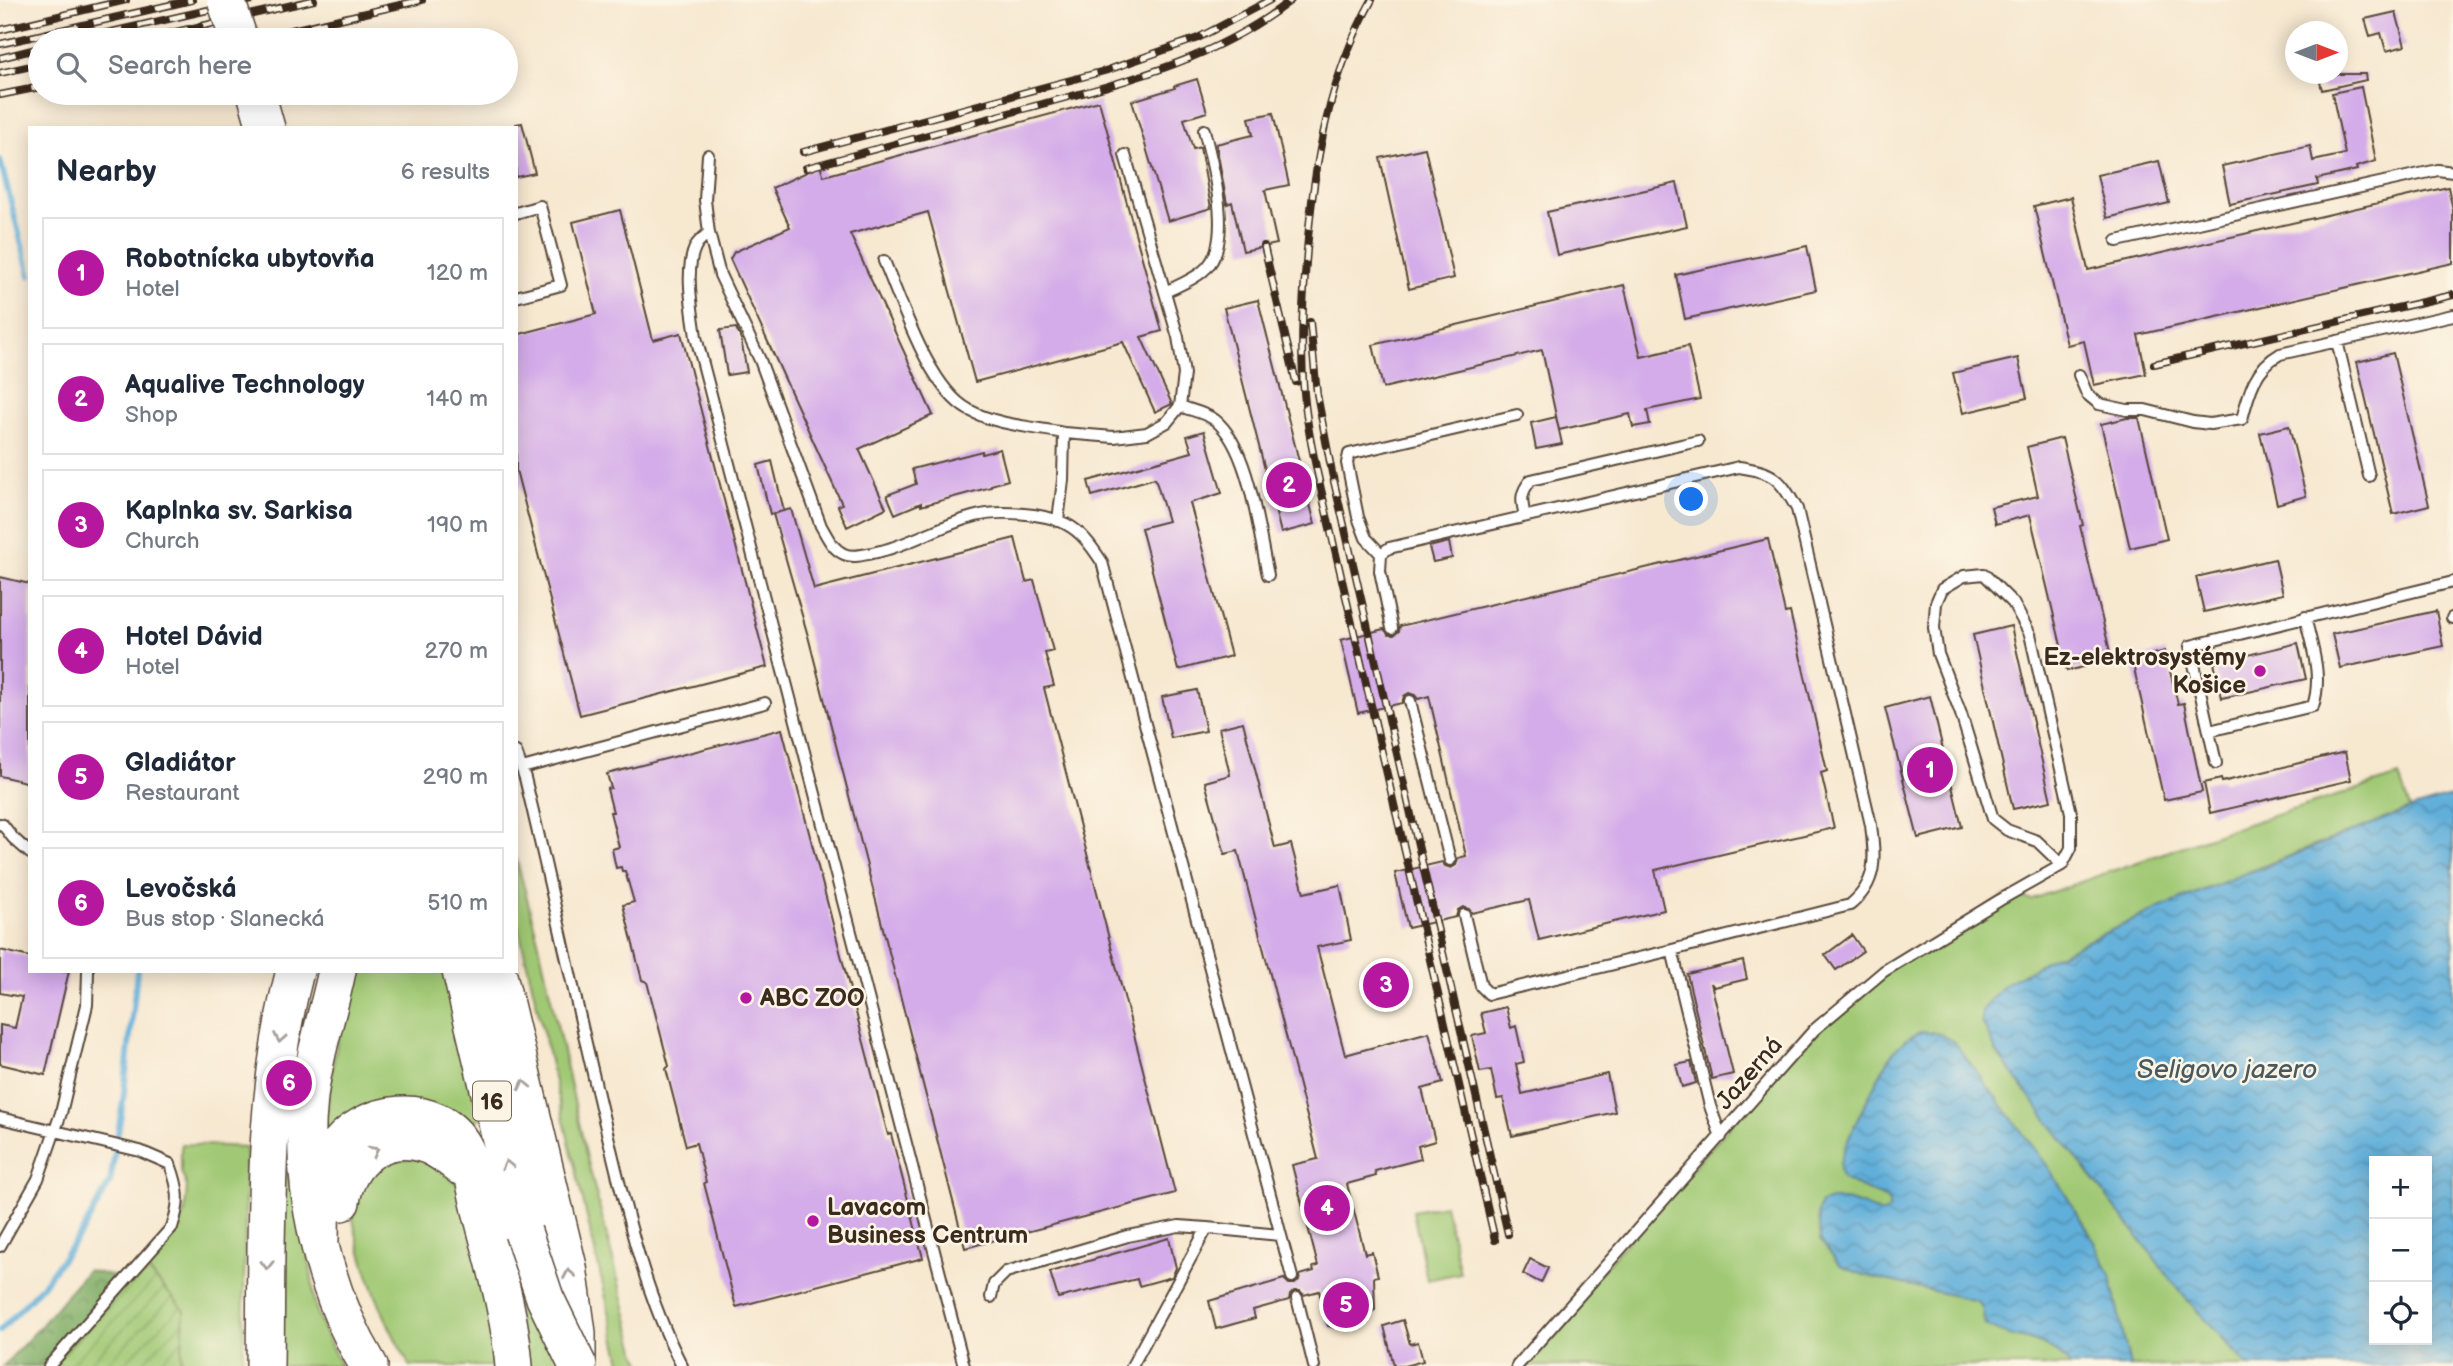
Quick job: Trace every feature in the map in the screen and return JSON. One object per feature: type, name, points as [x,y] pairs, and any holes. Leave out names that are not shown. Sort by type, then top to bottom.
[{"type":"highway","points":[[205,0],[214,28]]},
{"type":"highway","points":[[226,0],[235,28]]},
{"type":"highway","points":[[238,105],[243,126]]},
{"type":"highway","points":[[259,105],[265,126]]},
{"type":"highway","points":[[265,1366],[271,1099],[280,1036],[295,973]]},
{"type":"highway","points":[[337,973],[316,1058],[306,1140],[310,1206],[345,1318],[369,1366]]},
{"type":"highway","name":"16","points":[[461,973],[523,1232],[545,1298],[577,1366]]},
{"type":"highway","points":[[497,973],[568,1267],[577,1333],[577,1366]]},
{"type":"highway","points":[[320,1240],[321,1184],[333,1153],[346,1136],[364,1124],[399,1115],[422,1117],[436,1122],[455,1136],[464,1149],[508,1322],[514,1366]]},
{"type":"highway","points":[[396,1366],[362,1300],[353,1274],[344,1236],[341,1201],[348,1175],[369,1152],[390,1143],[402,1142],[430,1146],[446,1154],[472,1175]]},
{"type":"lane","points":[[1165,292],[1205,270],[1216,251],[1221,215],[1204,130]]},
{"type":"lane","points":[[708,155],[705,200],[709,233],[720,275],[760,360],[821,526],[833,546],[845,555],[863,555],[889,549],[976,516],[1004,513],[1036,516],[1065,523],[1086,539],[1102,562],[1292,1277]]},
{"type":"lane","points":[[884,261],[934,375],[951,398],[970,411],[999,421],[1064,433],[1114,437],[1147,433],[1167,422],[1180,407],[1184,374],[1178,337],[1125,155]]},
{"type":"lane","points":[[2117,242],[2438,170],[2453,172]]},
{"type":"lane","points":[[518,212],[540,206],[561,285],[518,296]]},
{"type":"lane","points":[[709,233],[696,245],[690,268],[691,304],[696,337],[964,1366]]},
{"type":"lane","points":[[2079,375],[2087,394],[2099,404],[2127,410],[2145,410],[2210,424],[2242,419],[2259,371],[2269,360],[2280,354],[2453,315]]},
{"type":"lane","points":[[2337,341],[2369,476]]},
{"type":"lane","points":[[1180,407],[1212,418],[1230,434],[1244,467],[1268,575]]},
{"type":"lane","points":[[1392,628],[1380,571],[1381,554],[1366,538],[1358,517],[1347,463],[1349,454],[1517,415]]},
{"type":"lane","points":[[1058,522],[1063,480],[1064,433]]},
{"type":"lane","points":[[1525,516],[1521,500],[1522,490],[1531,480],[1698,441]]},
{"type":"lane","points":[[1381,554],[1390,548],[1739,467],[1765,470],[1785,486],[1797,509],[1871,825],[1874,850],[1872,876],[1862,895],[1850,905],[1489,994],[1482,986],[1464,915]]},
{"type":"lane","points":[[1984,574],[2013,603],[2030,634],[2071,813],[2071,848],[2062,865],[2037,841],[2007,830],[1993,819],[1961,714],[1938,654],[1934,628],[1936,603],[1942,589],[1964,576],[1984,574]]},
{"type":"lane","points":[[2216,763],[2190,646],[2453,582]]},
{"type":"lane","points":[[2209,731],[2313,706],[2318,692],[2318,674],[2305,617]]},
{"type":"lane","points":[[1410,701],[1450,860]]},
{"type":"lane","points":[[522,768],[765,703]]},
{"type":"lane","points":[[518,757],[634,1242],[681,1366]]},
{"type":"lane","points":[[0,824],[28,851]]},
{"type":"lane","name":"Jazerná","points":[[1517,1366],[1814,1031],[1884,971],[2062,865]]},
{"type":"lane","points":[[1672,950],[1710,1106],[1721,1137]]},
{"type":"lane","points":[[0,1246],[38,1179],[55,1131],[87,1005],[88,973]]},
{"type":"lane","points":[[0,1118],[140,1151],[170,1164],[179,1188],[178,1209],[172,1227],[49,1366]]},
{"type":"lane","points":[[991,1297],[994,1284],[1006,1272],[1128,1236],[1179,1226],[1280,1235]]},
{"type":"lane","points":[[1132,1366],[1207,1228]]},
{"type":"lane","points":[[1297,1298],[1314,1366]]},
{"type":"green space","points":[[2399,776],[2410,809],[2151,912],[2002,986],[2048,1121],[2184,1296],[2248,1366],[1517,1366],[1814,1031],[1880,974],[2005,896],[2032,899],[2235,828]]},
{"type":"green space","points":[[518,865],[538,940],[587,1158],[637,1354],[643,1366],[622,1366],[518,925]]},
{"type":"green space","points":[[350,973],[449,973],[481,1118],[476,1119],[485,1154],[565,1366],[528,1366],[482,1155],[328,1142],[324,1133],[331,1076]]},
{"type":"green space","points":[[285,1085],[315,1307],[341,1366],[278,1366]]},
{"type":"green space","points":[[181,1144],[246,1147],[243,1366],[181,1366],[184,1310],[144,1266],[177,1229],[185,1213],[187,1186],[181,1172]]},
{"type":"green space","points":[[376,1159],[434,1159],[461,1189],[500,1366],[410,1366],[390,1329],[374,1290],[360,1251],[351,1209]]},
{"type":"green space","points":[[1445,1205],[1460,1273],[1427,1280],[1413,1211]]},
{"type":"green space","points":[[144,1266],[184,1310],[181,1366],[50,1366]]},
{"type":"green space","points":[[87,1270],[130,1280],[50,1366],[3,1366],[40,1327]]},
{"type":"water","name":"Seligovo jazero","points":[[2453,796],[2453,1366],[2248,1366],[2184,1296],[1997,1053],[1982,1022],[1982,1010],[2002,986],[2051,958],[2164,906],[2410,809]]},
{"type":"water","points":[[1924,1031],[1940,1034],[1954,1042],[2047,1165],[2088,1230],[2110,1275],[2130,1366],[2070,1366],[2061,1356],[2041,1344],[1996,1331],[1985,1325],[1982,1307],[1977,1301],[1864,1275],[1840,1266],[1820,1240],[1818,1212],[1821,1203],[1844,1200],[1881,1213],[1889,1210],[1889,1202],[1885,1198],[1844,1180],[1840,1164],[1856,1124],[1891,1056],[1906,1040]]},
{"type":"building","points":[[2396,12],[2405,46],[2386,51],[2381,33],[2370,36],[2365,19]]},
{"type":"building","points":[[2348,74],[2365,74],[2366,80],[2322,90],[2320,84],[2348,84]]},
{"type":"building","points":[[1197,79],[1207,112],[1184,119],[1193,149],[1200,147],[1211,208],[1168,221],[1132,101]]},
{"type":"building","points":[[2361,87],[2376,161],[2356,167],[2357,170],[2317,179],[2318,185],[2230,204],[2222,166],[2310,146],[2313,161],[2345,154],[2332,93]]},
{"type":"building","points":[[1099,101],[1162,331],[1141,337],[1172,404],[1155,412],[1123,342],[975,382],[928,212],[850,234],[933,415],[859,449],[886,508],[847,527],[838,506],[842,504],[730,259],[734,252],[790,227],[772,188],[820,166],[824,176]]},
{"type":"building","points":[[1273,113],[1289,185],[1265,190],[1277,244],[1243,251],[1232,202],[1227,204],[1216,144],[1253,135],[1249,118]]},
{"type":"building","points":[[522,123],[535,173],[518,177],[518,126],[516,124]]},
{"type":"building","points":[[1425,148],[1454,278],[1409,289],[1380,158]]},
{"type":"building","points":[[2159,161],[2169,203],[2107,218],[2097,175]]},
{"type":"building","points":[[1677,183],[1687,226],[1557,255],[1547,212]]},
{"type":"building","points":[[2448,187],[2453,210],[2453,263],[2138,335],[2146,374],[2094,385],[2084,341],[2067,345],[2034,206],[2071,197],[2088,270]]},
{"type":"building","points":[[620,210],[653,340],[681,333],[767,667],[580,715],[518,478],[518,334],[596,314],[573,222]]},
{"type":"building","points":[[1807,246],[1816,290],[1685,319],[1676,275]]},
{"type":"building","points":[[1624,285],[1641,357],[1688,346],[1700,399],[1647,410],[1650,424],[1633,427],[1630,414],[1559,430],[1542,350],[1383,388],[1373,345]]},
{"type":"building","points":[[1258,300],[1315,524],[1281,533],[1224,308]]},
{"type":"building","points":[[736,328],[741,339],[747,372],[727,375],[720,330]]},
{"type":"building","points":[[2393,353],[2429,505],[2393,514],[2357,362]]},
{"type":"building","points":[[2018,358],[2027,398],[1963,413],[1953,373]]},
{"type":"building","points":[[1556,417],[1562,444],[1536,449],[1531,423]]},
{"type":"building","points":[[2139,418],[2167,539],[2130,548],[2101,424]]},
{"type":"building","points":[[2289,426],[2306,496],[2277,504],[2260,433]]},
{"type":"building","points":[[1204,431],[1222,493],[1190,503],[1231,656],[1178,670],[1141,528],[1168,521],[1155,478],[1092,496],[1088,481],[1192,452],[1187,436]]},
{"type":"building","points":[[2062,438],[2112,660],[2067,671],[2030,515],[1995,524],[1991,507],[2038,496],[2027,447]]},
{"type":"building","points":[[1000,449],[1008,480],[921,506],[921,503],[895,514],[887,495],[916,484],[912,469]]},
{"type":"building","points":[[772,461],[784,511],[770,514],[758,465]]},
{"type":"building","points":[[791,509],[814,589],[1015,538],[1026,582],[1034,580],[1053,651],[1045,653],[1054,686],[1044,688],[1175,1193],[965,1248],[808,636],[773,514]]},
{"type":"building","points":[[1768,539],[1785,613],[1790,612],[1827,771],[1821,773],[1834,828],[1655,870],[1664,910],[1539,940],[1529,900],[1472,913],[1463,907],[1458,910],[1456,917],[1408,928],[1395,873],[1442,862],[1451,868],[1456,865],[1458,858],[1466,856],[1429,696],[1418,699],[1409,693],[1404,696],[1402,703],[1358,713],[1341,640],[1384,629],[1389,635],[1394,635],[1400,626]]},
{"type":"building","points":[[1449,542],[1452,558],[1433,562],[1429,547]]},
{"type":"building","points":[[2275,559],[2283,594],[2204,612],[2196,577]]},
{"type":"building","points":[[0,577],[28,584],[28,783],[0,776]]},
{"type":"building","points":[[2436,611],[2443,646],[2340,668],[2332,634]]},
{"type":"building","points":[[2011,626],[2051,801],[2013,809],[1973,635]]},
{"type":"building","name":"Ez-elektrosystémy Košice","points":[[2298,643],[2306,679],[2222,698],[2214,663]]},
{"type":"building","points":[[2165,651],[2178,704],[2184,703],[2202,792],[2164,800],[2132,660]]},
{"type":"building","points":[[1197,690],[1206,731],[1171,738],[1162,697]]},
{"type":"building","points":[[1930,696],[1962,827],[1918,838],[1885,708]]},
{"type":"building","points":[[1243,722],[1275,848],[1291,844],[1304,893],[1340,885],[1351,940],[1317,947],[1345,1055],[1429,1032],[1443,1083],[1422,1089],[1435,1141],[1418,1146],[1421,1159],[1375,1171],[1376,1176],[1347,1184],[1365,1254],[1372,1252],[1378,1276],[1374,1277],[1375,1310],[1343,1330],[1328,1326],[1319,1291],[1304,1295],[1300,1291],[1294,1291],[1289,1300],[1253,1310],[1255,1318],[1216,1329],[1209,1301],[1284,1279],[1289,1284],[1295,1284],[1300,1275],[1314,1271],[1313,1267],[1318,1266],[1292,1165],[1318,1159],[1238,851],[1225,854],[1205,782],[1230,775],[1219,728]]},
{"type":"building","points":[[782,729],[888,1135],[891,1134],[923,1258],[736,1307],[696,1143],[686,1146],[666,1069],[669,1066],[647,982],[642,980],[623,905],[634,902],[625,871],[622,871],[621,867],[616,868],[612,849],[619,847],[610,812],[613,812],[607,789],[611,788],[607,774]]},
{"type":"building","points":[[2345,752],[2351,780],[2210,813],[2204,783],[2221,779],[2222,782]]},
{"type":"building","points":[[1852,935],[1863,951],[1836,970],[1825,955]]},
{"type":"building","points":[[0,950],[28,957],[28,973],[69,973],[45,1075],[0,1064],[0,1025],[15,1028],[22,997],[0,993]]},
{"type":"building","points":[[1743,961],[1747,979],[1714,987],[1711,983],[1733,1074],[1712,1079],[1687,974]]},
{"type":"building","points":[[1506,1007],[1511,1028],[1516,1026],[1524,1062],[1516,1064],[1522,1094],[1607,1074],[1615,1112],[1512,1136],[1503,1098],[1497,1099],[1491,1070],[1480,1072],[1472,1036],[1486,1033],[1481,1013]]},
{"type":"building","points":[[1691,1062],[1696,1083],[1682,1087],[1676,1065]]},
{"type":"building","points":[[1169,1238],[1176,1268],[1172,1277],[1139,1286],[1137,1279],[1058,1298],[1050,1272]]},
{"type":"building","points":[[1530,1259],[1548,1268],[1541,1283],[1523,1274]]},
{"type":"building","points":[[1403,1320],[1410,1344],[1418,1342],[1423,1361],[1394,1366],[1384,1326]]},
{"type":"waterway","points":[[0,160],[28,268]]},
{"type":"waterway","points":[[0,1331],[42,1286],[82,1232],[110,1182],[123,1102],[137,973]]},
{"type":"railway","points":[[0,30],[126,0]]},
{"type":"railway","points":[[70,28],[192,0]]},
{"type":"railway","points":[[129,28],[252,0]]},
{"type":"railway","points":[[193,28],[314,0]]},
{"type":"railway","points":[[300,28],[422,0]]},
{"type":"railway","points":[[803,152],[1108,70],[1198,38],[1270,0]]},
{"type":"railway","points":[[806,168],[1165,68],[1230,39],[1291,0]]},
{"type":"railway","points":[[1372,0],[1357,29],[1334,90],[1319,153],[1304,286],[1304,393],[1320,485],[1495,1240]]},
{"type":"railway","points":[[0,44],[28,38]]},
{"type":"railway","points":[[0,58],[28,51]]},
{"type":"railway","points":[[0,73],[28,67]]},
{"type":"railway","points":[[0,95],[28,89]]},
{"type":"railway","points":[[1264,246],[1296,382]]},
{"type":"railway","points":[[2154,364],[2453,295]]},
{"type":"railway","points":[[1310,322],[1317,394],[1332,473],[1508,1234]]},
{"type":"place","name":"Aqualive Technology","points":[[1289,485]]},
{"type":"place","name":"Ez-elektrosystémy Košice","points":[[2260,671]]},
{"type":"place","name":"Robotnícka ubytovňa","points":[[1930,770]]},
{"type":"place","name":"Kaplnka sv. Sarkisa","points":[[1386,985]]},
{"type":"place","name":"ABC ZOO","points":[[746,998]]},
{"type":"place","name":"Levočská","points":[[289,1083]]},
{"type":"place","name":"Hotel Dávid","points":[[1327,1208]]},
{"type":"place","name":"Lavacom Business Centrum","points":[[813,1221]]},
{"type":"place","name":"Gladiátor","points":[[1346,1305]]}]
